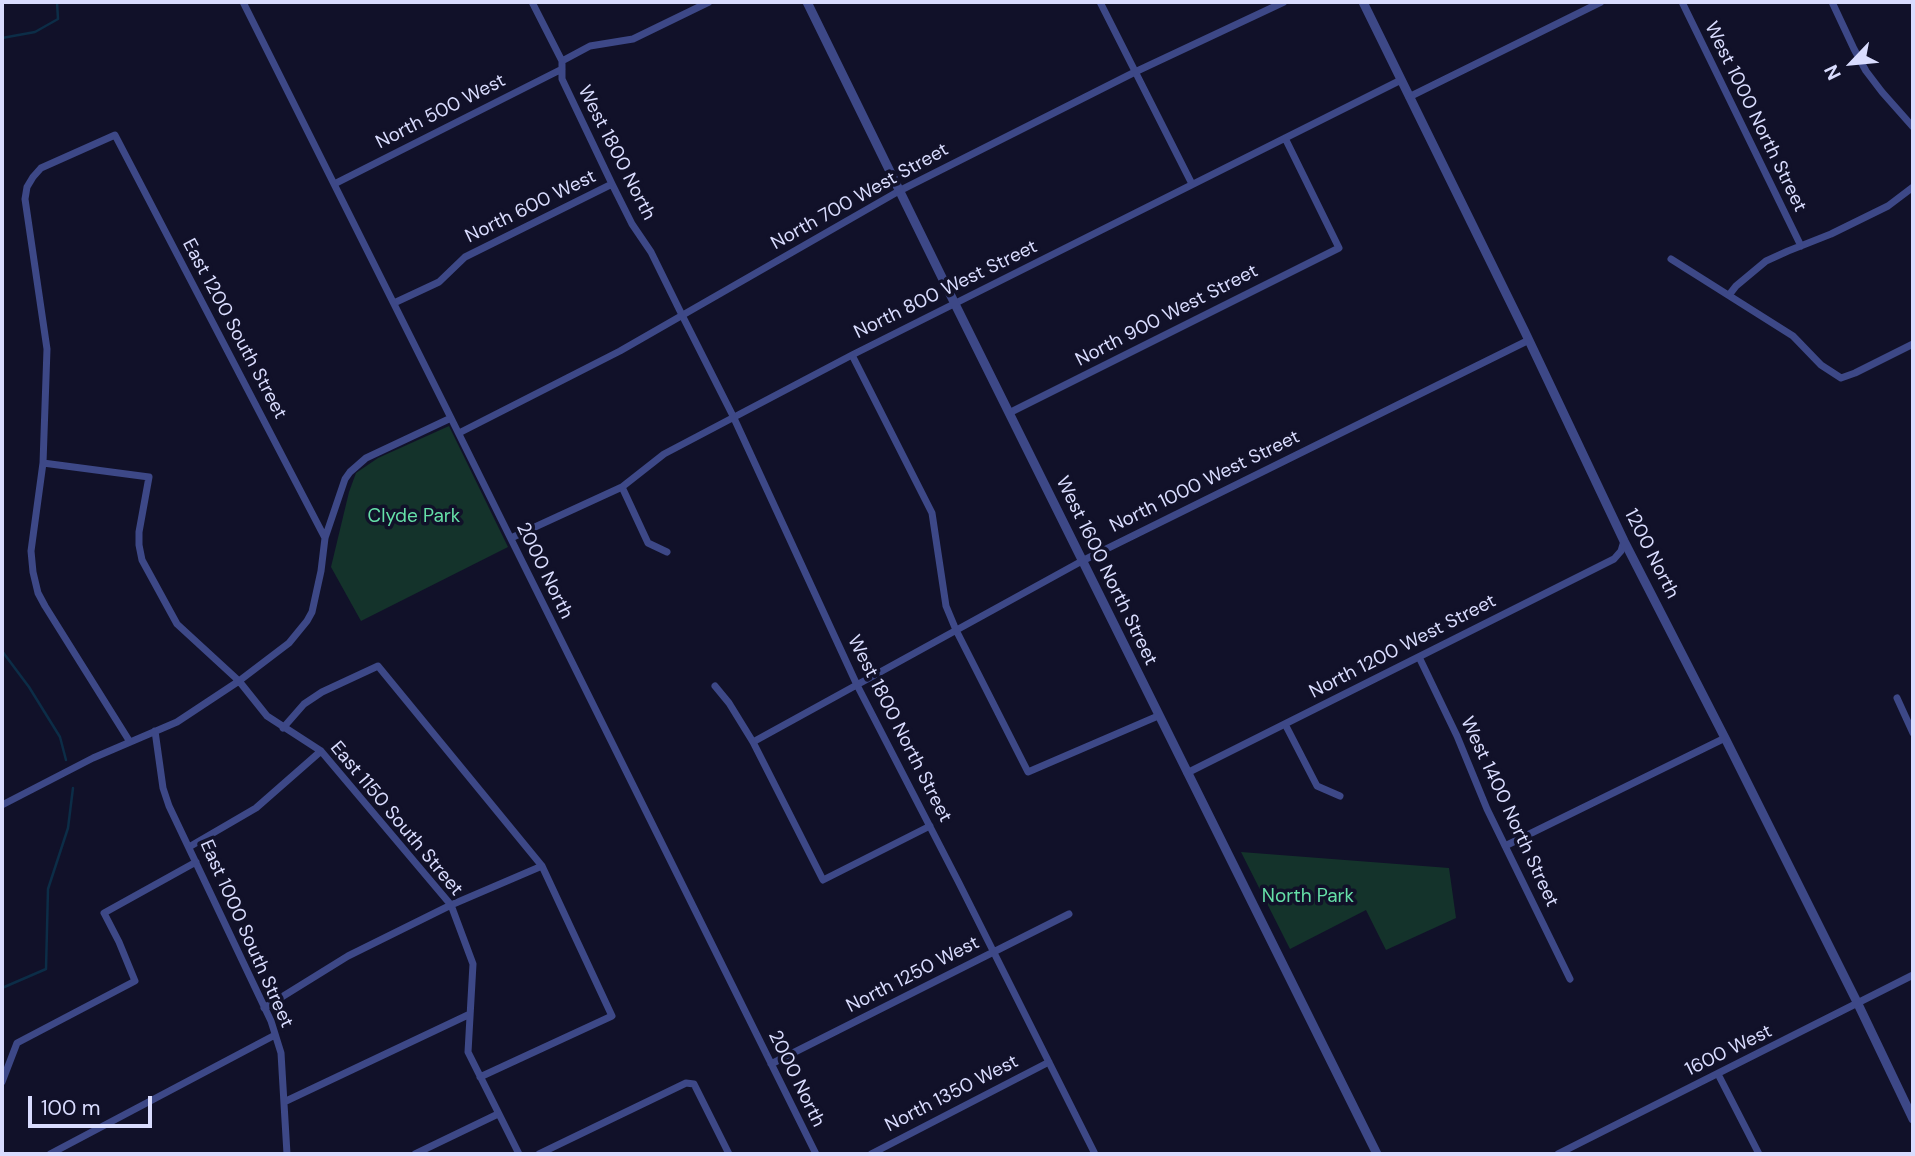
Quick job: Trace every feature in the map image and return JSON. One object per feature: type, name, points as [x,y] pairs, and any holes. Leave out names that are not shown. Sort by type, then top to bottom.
[{"type":"street","name":"2000 North","points":[[243,2],[816,1154]]},
{"type":"street","name":"West 1800 North","points":[[532,2],[562,65],[562,79],[612,184],[651,252],[682,315]]},
{"type":"street","name":"North 500 West","points":[[334,184],[562,65],[590,46],[633,39],[709,2]]},
{"type":"street","name":"West 1600 North Street","points":[[807,2],[1186,773],[1377,1154]]},
{"type":"street","points":[[1100,2],[1192,184]]},
{"type":"street","name":"North 700 West Street","points":[[459,433],[620,351],[900,191],[1135,72],[1284,2]]},
{"type":"street","name":"1200 North","points":[[1363,2],[1624,541],[1725,738],[1913,1119]]},
{"type":"street","points":[[1409,97],[1601,2]]},
{"type":"street","name":"West 1000 North Street","points":[[1682,2],[1801,246]]},
{"type":"street","points":[[1832,2],[1867,71],[1913,127]]},
{"type":"street","name":"North 800 West Street","points":[[511,538],[622,487],[663,454],[733,416],[1401,80]]},
{"type":"street","name":"East 1200 South Street","points":[[43,463],[47,349],[26,211],[27,187],[41,168],[115,135],[325,538]]},
{"type":"street","name":"North 900 West Street","points":[[1009,413],[1339,248],[1285,138]]},
{"type":"street","name":"North 600 West","points":[[394,303],[439,282],[465,257],[612,184]]},
{"type":"street","points":[[1729,295],[1766,261],[1888,206],[1913,187]]},
{"type":"street","points":[[1671,259],[1793,336],[1821,365],[1841,378],[1913,344]]},
{"type":"street","name":"West 1800 North Street","points":[[682,315],[733,416],[857,685],[1095,1154]]},
{"type":"street","name":"North 1000 West Street","points":[[753,742],[1082,561],[1529,340]]},
{"type":"street","points":[[852,355],[932,513],[946,606],[1028,772],[1158,716]]},
{"type":"street","points":[[2,805],[177,722],[239,681],[289,643],[307,621],[316,600],[325,538],[345,479],[357,465],[371,456],[451,418]]},
{"type":"street","points":[[43,463],[32,551],[38,593],[130,742]]},
{"type":"street","name":"East 1150 South Street","points":[[43,463],[149,477],[139,545],[142,559],[177,624],[239,681],[267,716],[321,751],[451,905],[473,964],[468,1052],[519,1154]]},
{"type":"street","points":[[622,487],[648,543],[667,552]]},
{"type":"street","name":"North 1200 West Street","points":[[1186,773],[1614,559],[1621,551],[1624,541]]},
{"type":"street","name":"West 1400 North Street","points":[[1419,657],[1457,736],[1487,809],[1570,979]]},
{"type":"street","points":[[283,728],[304,704],[322,692],[378,666],[542,866],[612,1016],[480,1077]]},
{"type":"street","points":[[715,686],[753,742],[823,880],[930,826]]},
{"type":"street","points":[[1897,698],[1913,733]]},
{"type":"street","points":[[1285,724],[1317,786],[1340,796]]},
{"type":"street","name":"East 1000 South Street","points":[[155,731],[163,788],[169,806],[264,1008],[281,1053],[287,1154]]},
{"type":"street","points":[[1505,846],[1725,738]]},
{"type":"street","points":[[189,847],[257,808],[321,751]]},
{"type":"street","points":[[2,1082],[17,1043],[135,981],[104,914],[197,862]]},
{"type":"street","points":[[264,1008],[348,957],[451,905],[542,866]]},
{"type":"street","name":"North 1250 West","points":[[771,1064],[1069,914]]},
{"type":"street","name":"1600 West","points":[[1558,1154],[1913,975]]},
{"type":"street","points":[[284,1102],[470,1014]]},
{"type":"street","points":[[50,1154],[275,1035]]},
{"type":"street","name":"North 1350 West","points":[[871,1154],[1049,1062]]},
{"type":"street","points":[[1718,1074],[1759,1154]]},
{"type":"street","points":[[539,1154],[686,1083],[694,1084],[729,1154]]},
{"type":"street","points":[[415,1154],[498,1114]]},
{"type":"green space","name":"Clyde Park","points":[[449,426],[508,547],[361,621],[331,567],[356,473],[378,458]]},
{"type":"green space","name":"North Park","points":[[1241,852],[1449,868],[1456,918],[1386,950],[1366,910],[1290,949]]},
{"type":"waterway","points":[[2,38],[35,32],[58,19],[57,2]]},
{"type":"waterway","points":[[2,651],[29,687],[60,737],[66,760]]},
{"type":"waterway","points":[[2,988],[46,969],[48,889],[68,828],[73,788]]}]
